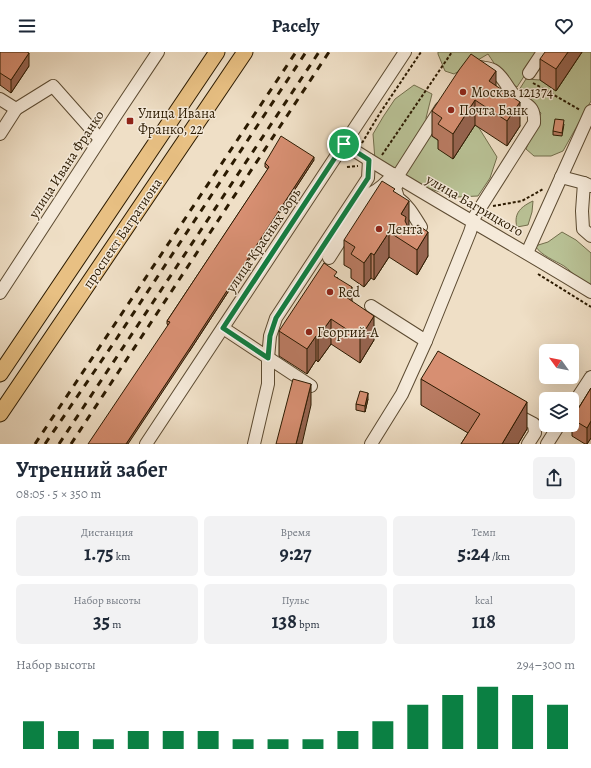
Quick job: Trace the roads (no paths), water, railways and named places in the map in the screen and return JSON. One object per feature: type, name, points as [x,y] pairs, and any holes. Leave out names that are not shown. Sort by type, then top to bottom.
[{"type":"main road","name":"проспект Багратиона","points":[[0,374],[217,52]]},
{"type":"main road","name":"проспект Багратиона","points":[[0,414],[245,52]]},
{"type":"street","name":"улица Ивана Франко","points":[[0,293],[158,52]]},
{"type":"street","name":"улица Красных Зорь","points":[[146,444],[405,52]]},
{"type":"street","points":[[529,73],[544,52]]},
{"type":"street","points":[[372,444],[402,394],[419,357],[470,232],[475,216],[534,123],[535,115],[529,106],[515,96],[503,79],[493,70],[478,66],[469,69]]},
{"type":"street","points":[[2,128],[16,109],[53,86],[100,140]]},
{"type":"street","points":[[412,246],[418,237],[421,227],[413,213],[398,198],[395,188],[397,177],[449,96]]},
{"type":"street","points":[[0,99],[16,109]]},
{"type":"street","points":[[527,253],[590,112]]},
{"type":"street","name":"улица Багрицкого","points":[[344,144],[357,152],[375,159],[397,177],[591,292]]},
{"type":"street","points":[[254,444],[268,384],[270,336],[276,318],[310,264],[368,178],[375,159]]},
{"type":"street","points":[[329,258],[370,194],[397,177]]},
{"type":"street","points":[[561,177],[588,184],[582,211],[582,225],[583,229],[591,236]]},
{"type":"street","points":[[310,264],[323,271]]},
{"type":"street","points":[[371,306],[426,341]]},
{"type":"street","points":[[223,328],[311,386]]},
{"type":"street","points":[[419,357],[431,364]]},
{"type":"street","points":[[579,395],[591,377]]},
{"type":"street","points":[[502,407],[534,424],[535,433],[528,444]]},
{"type":"street","points":[[547,444],[555,432]]},
{"type":"railway","points":[[35,444],[296,52]]},
{"type":"railway","points":[[45,444],[306,52]]},
{"type":"railway","points":[[59,444],[319,52]]},
{"type":"railway","points":[[71,444],[329,52]]},
{"type":"place","name":"Москва 121374","points":[[463,92]]},
{"type":"place","name":"Почта Банк","points":[[451,110]]},
{"type":"place","name":"Улица Ивана Франко, 22","points":[[130,121]]},
{"type":"place","name":"Лента","points":[[379,229]]},
{"type":"place","name":"Red","points":[[330,292]]},
{"type":"place","name":"Георгий-А","points":[[309,332]]}]
